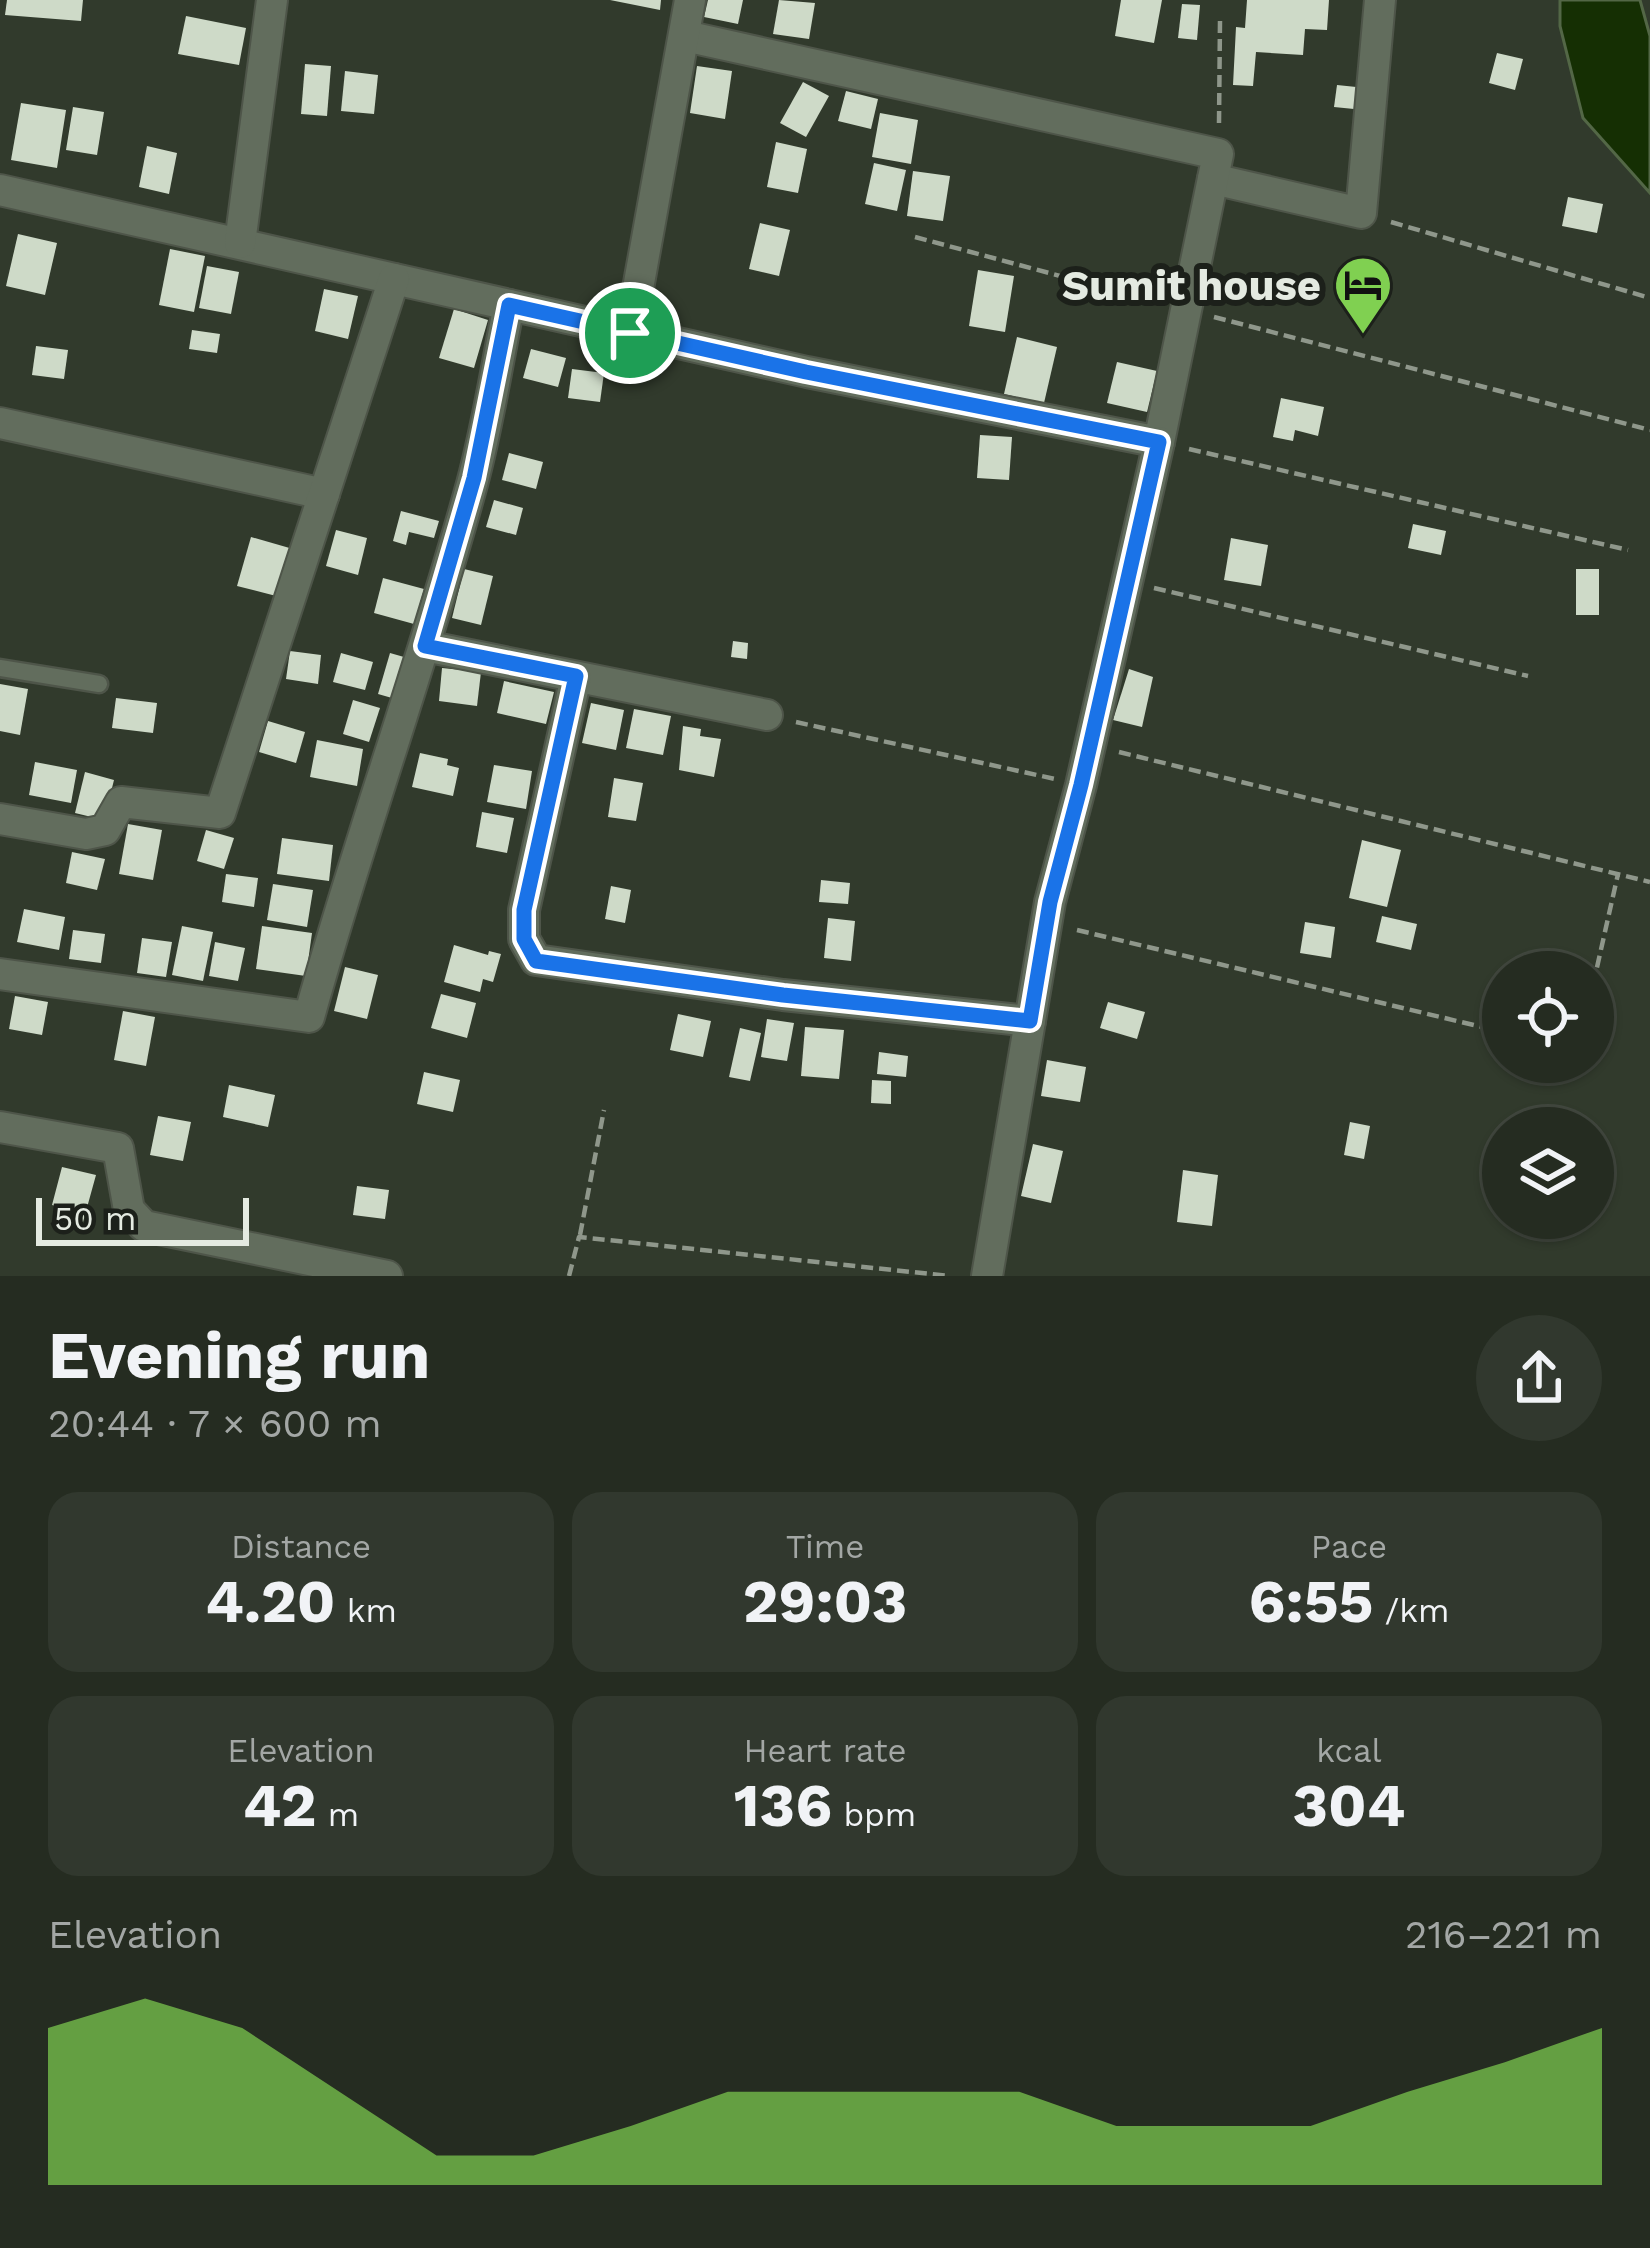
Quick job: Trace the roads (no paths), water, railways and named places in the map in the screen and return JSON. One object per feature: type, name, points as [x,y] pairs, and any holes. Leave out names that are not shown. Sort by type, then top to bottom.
[{"type":"street","points":[[240,243],[272,0]]},
{"type":"street","points":[[630,333],[690,0]]},
{"type":"street","points":[[685,36],[1215,167],[1361,213],[1381,0]]},
{"type":"street","points":[[987,1276],[1047,922],[1159,442],[1215,167]]},
{"type":"street","points":[[0,190],[806,372],[1159,442]]},
{"type":"street","points":[[0,819],[86,834],[105,830],[121,802],[220,813],[394,278]]},
{"type":"street","points":[[0,974],[309,1017],[352,864],[425,646],[474,478],[509,305]]},
{"type":"street","points":[[0,423],[324,494]]},
{"type":"street","points":[[425,646],[767,715]]},
{"type":"street","points":[[576,676],[524,910],[524,939],[536,961],[783,995],[1030,1021]]},
{"type":"street","points":[[0,1127],[118,1148],[129,1210],[144,1226],[387,1276]]},
{"type":"lane","points":[[0,668],[99,684]]},
{"type":"place","name":"Sumit house","points":[[1363,336]]}]
